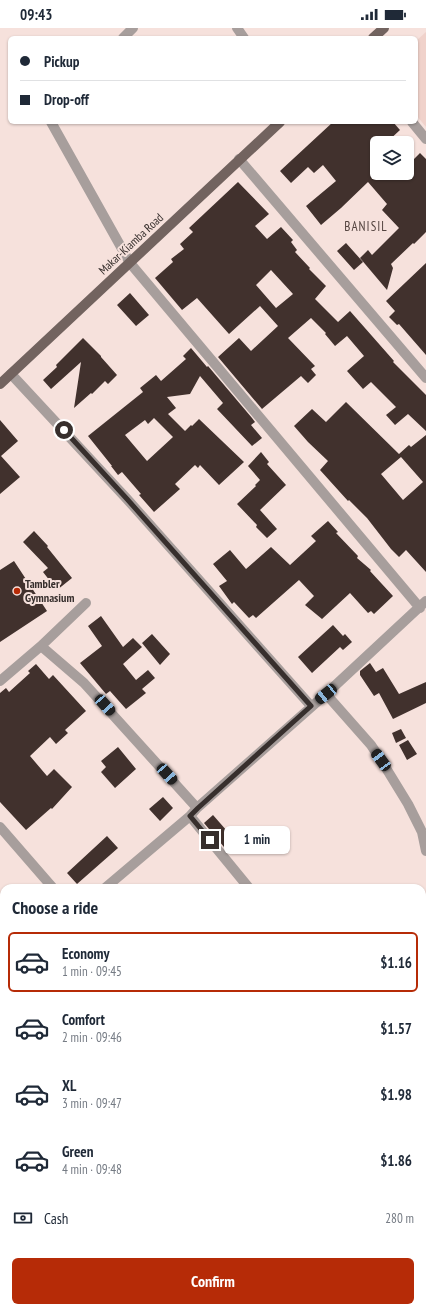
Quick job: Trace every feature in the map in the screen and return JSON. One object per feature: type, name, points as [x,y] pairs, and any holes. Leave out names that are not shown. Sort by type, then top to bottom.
[{"type":"main road","points":[[375,36],[384,28]]},
{"type":"main road","name":"Makar-Kiamba Road","points":[[0,384],[278,124]]},
{"type":"street","points":[[125,36],[133,28]]},
{"type":"street","points":[[52,124],[130,263],[423,605],[190,816],[110,884]]},
{"type":"street","points":[[414,124],[426,139]]},
{"type":"street","points":[[239,159],[426,378]]},
{"type":"street","points":[[11,374],[127,499],[311,706]]},
{"type":"street","points":[[0,680],[41,646],[86,603]]},
{"type":"street","points":[[41,646],[84,683],[198,808]]},
{"type":"street","points":[[326,694],[371,745],[381,760],[408,804],[424,834],[426,851]]},
{"type":"street","points":[[190,816],[246,884]]},
{"type":"street","points":[[0,827],[50,884]]},
{"type":"shaded area","points":[[426,32],[426,127],[418,117],[418,39]]},
{"type":"building","points":[[331,124],[395,124],[400,130],[394,136],[370,136],[370,180],[414,180],[414,159],[420,153],[426,159],[426,232],[391,264],[393,268],[387,290],[360,258],[368,250],[372,255],[399,228],[382,210],[387,204],[368,182],[321,225],[306,206],[336,181],[323,165],[314,173],[308,167],[291,183],[280,171]]},
{"type":"building","points":[[238,182],[269,214],[255,226],[267,239],[281,227],[293,240],[291,242],[297,250],[295,252],[326,286],[315,299],[338,322],[350,311],[394,361],[393,362],[426,395],[426,431],[408,414],[395,425],[386,415],[396,407],[371,382],[363,389],[347,371],[364,356],[347,336],[335,346],[325,334],[326,333],[311,318],[288,338],[315,366],[311,369],[316,375],[308,383],[301,376],[262,409],[218,357],[239,338],[251,351],[278,326],[260,306],[229,334],[197,298],[182,310],[155,278],[173,262],[171,259],[184,249],[180,244],[193,232],[189,228]],"holes":[[[271,270],[293,294],[276,308],[256,285]]]},
{"type":"building","points":[[346,243],[363,262],[354,270],[337,251]]},
{"type":"building","points":[[426,263],[426,355],[399,324],[397,325],[389,317],[395,311],[386,301]]},
{"type":"building","points":[[130,293],[149,315],[136,326],[117,305]]},
{"type":"building","points":[[83,338],[117,375],[108,384],[105,381],[92,394],[91,393],[74,408],[81,362],[51,389],[43,380]]},
{"type":"building","points":[[191,348],[252,418],[255,422],[251,425],[262,438],[252,446],[217,409],[223,403],[200,376],[190,394],[167,397],[176,408],[168,414],[185,431],[199,419],[244,462],[219,485],[200,465],[198,468],[195,465],[175,484],[180,489],[154,512],[122,472],[118,475],[88,436],[143,392],[140,388],[156,375],[161,381],[186,359],[183,356]],"holes":[[[154,418],[173,437],[147,461],[125,435],[145,420],[148,424]]]},
{"type":"building","points":[[346,402],[399,454],[409,445],[411,447],[426,435],[426,572],[406,550],[399,557],[391,549],[367,518],[349,500],[348,501],[320,470],[328,461],[294,426],[312,409],[326,422]],"holes":[[[401,457],[423,482],[403,500],[381,474]]]},
{"type":"building","points":[[0,420],[18,441],[1,456],[20,477],[0,494]]},
{"type":"building","points":[[261,452],[269,462],[267,464],[286,485],[260,510],[277,529],[267,538],[237,504],[256,486],[255,485],[260,480],[248,466]]},
{"type":"building","points":[[328,521],[338,532],[336,533],[358,556],[357,558],[371,570],[370,571],[393,596],[374,614],[371,611],[368,613],[350,593],[322,619],[305,605],[314,596],[299,580],[256,618],[253,615],[249,618],[234,602],[232,604],[219,586],[227,581],[213,564],[230,550],[246,569],[271,547],[290,565],[316,541],[311,536]]},
{"type":"building","points":[[34,531],[48,546],[47,547],[72,578],[57,590],[43,572],[48,568],[23,542]]},
{"type":"building","name":"Tambler Gymnasium","points":[[14,561],[47,611],[0,642],[0,570]]},
{"type":"building","points":[[101,616],[123,647],[133,638],[142,647],[123,664],[136,680],[148,670],[155,678],[142,689],[146,693],[126,709],[110,691],[106,694],[80,663],[102,646],[88,626]]},
{"type":"building","points":[[333,625],[343,636],[345,634],[352,642],[343,650],[340,647],[312,673],[298,657]]},
{"type":"building","points":[[152,634],[170,654],[160,665],[142,643]]},
{"type":"building","points":[[370,663],[376,672],[383,668],[399,694],[426,682],[426,703],[393,719],[379,693],[374,696],[360,675],[360,671]]},
{"type":"building","points":[[36,664],[49,679],[53,675],[86,711],[65,730],[68,733],[56,744],[50,737],[30,756],[47,776],[54,769],[72,787],[52,809],[51,808],[26,830],[0,802],[0,693],[6,688],[9,692],[30,673],[28,671]]},
{"type":"building","points":[[401,729],[406,738],[396,743],[392,733]]},
{"type":"building","points":[[408,740],[417,754],[407,760],[399,745]]},
{"type":"building","points":[[118,747],[136,769],[115,788],[101,772],[106,767],[101,761]]},
{"type":"building","points":[[163,797],[173,808],[160,821],[149,809]]},
{"type":"building","points":[[213,815],[227,831],[232,826],[245,837],[229,853],[204,823]]},
{"type":"building","points":[[107,836],[118,848],[77,884],[67,873]]},
{"type":"place","name":"Tambler Gymnasium","points":[[17,591]]},
{"type":"district","name":"BANISIL","points":[[366,226]]},
{"type":"route","points":[[64,430],[311,706],[190,816],[210,840]]}]
